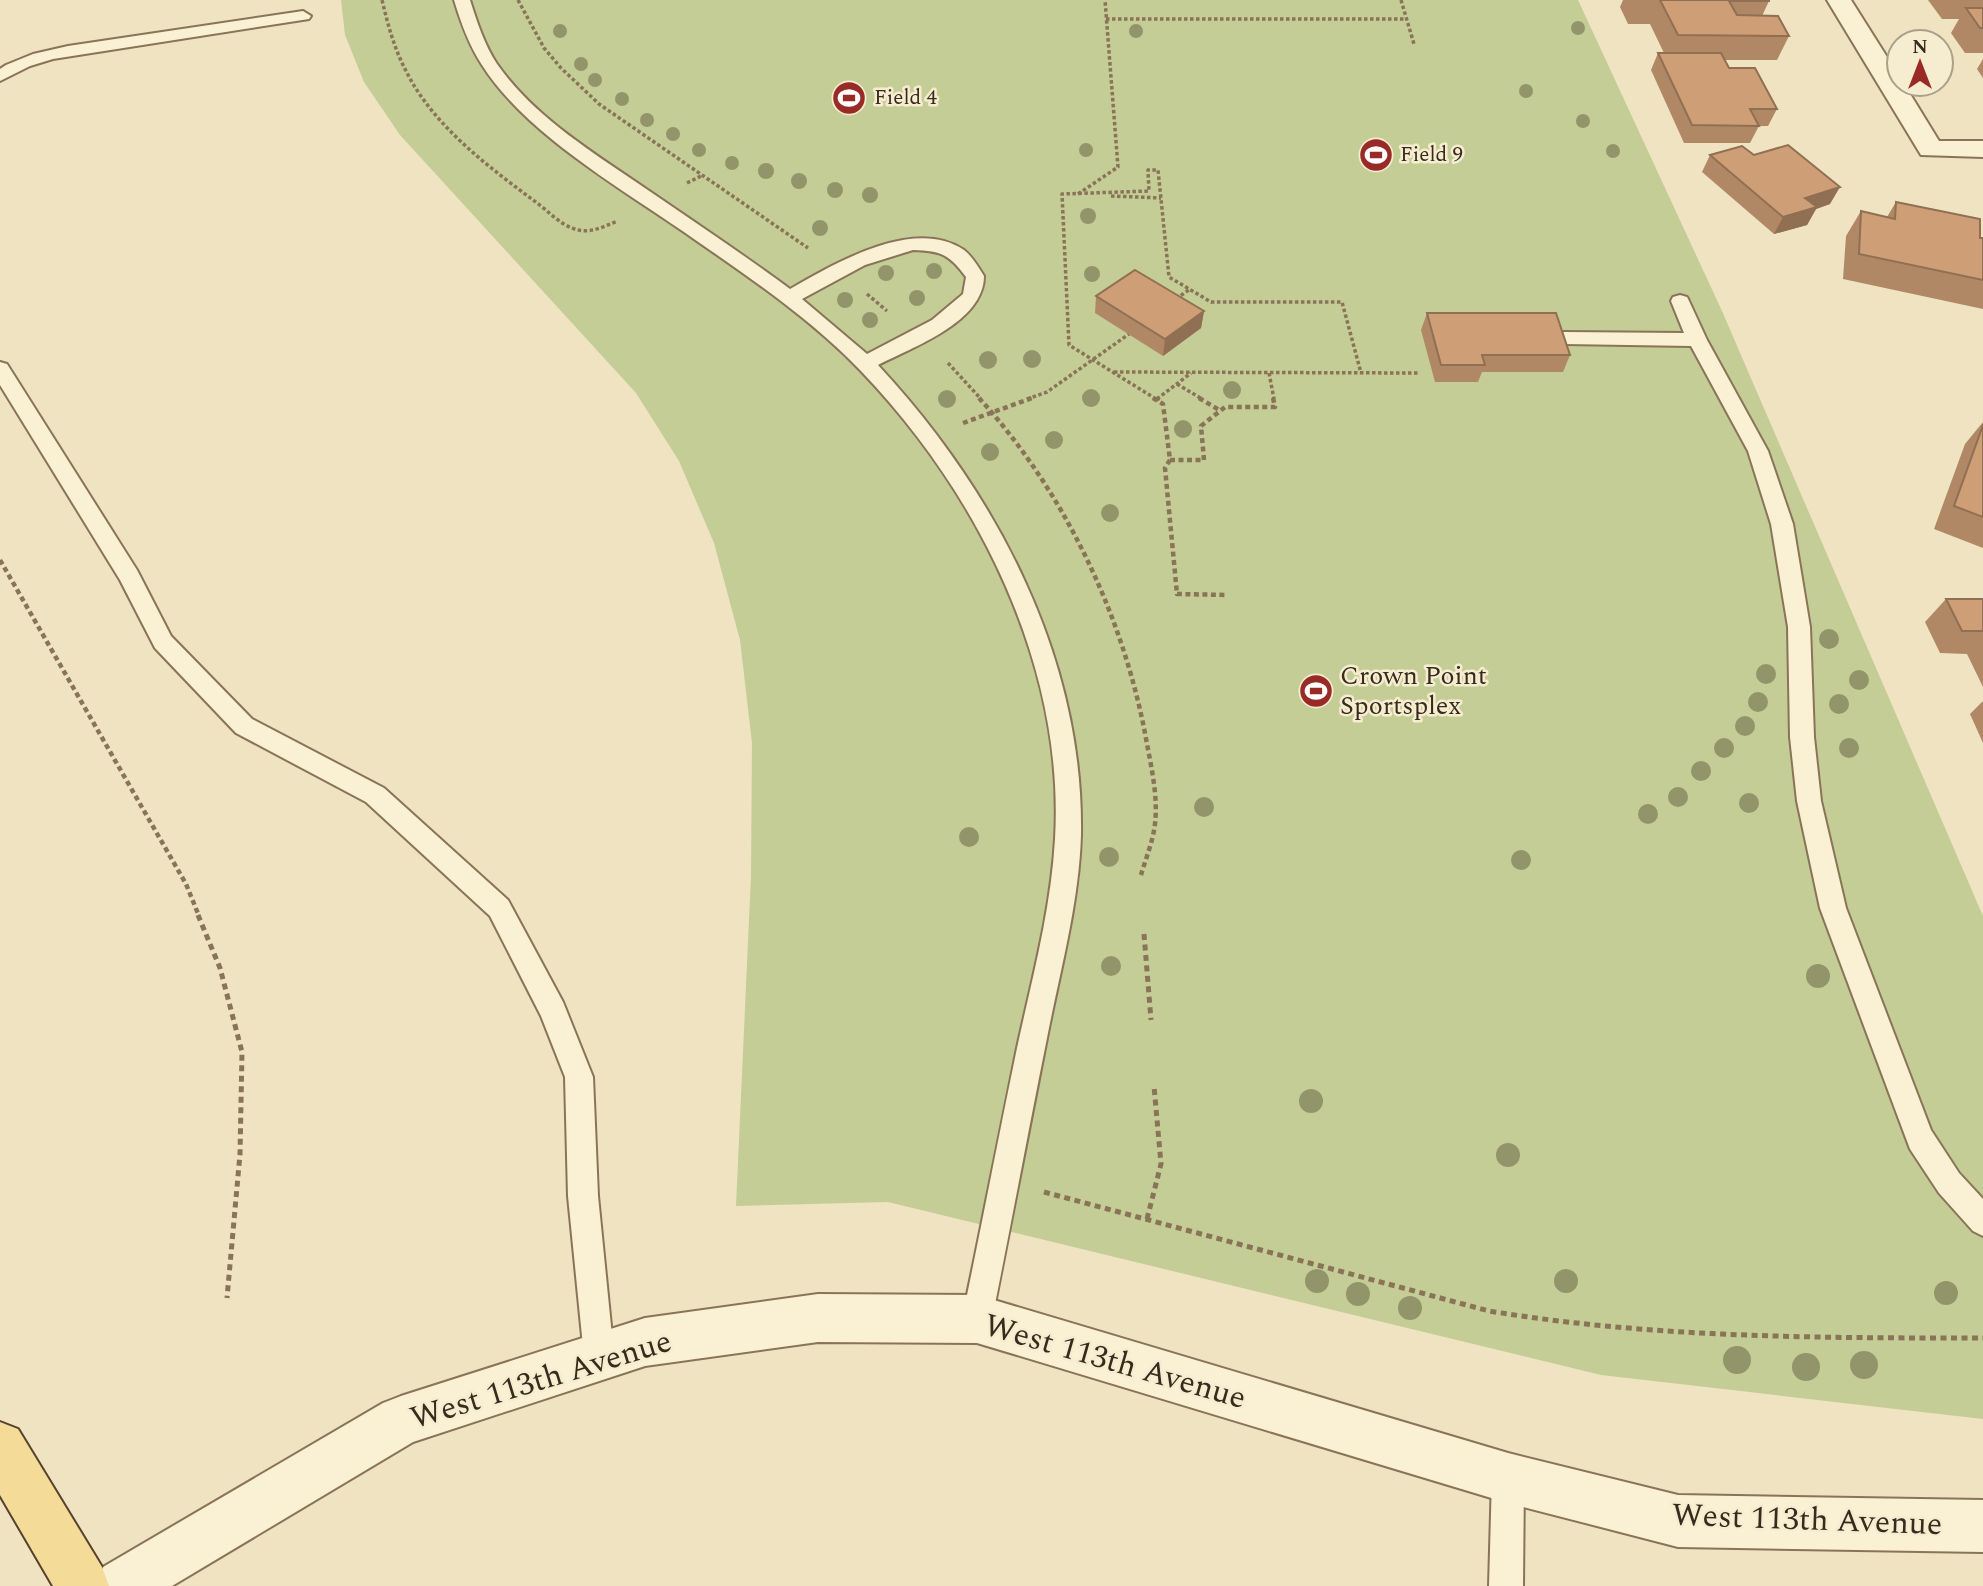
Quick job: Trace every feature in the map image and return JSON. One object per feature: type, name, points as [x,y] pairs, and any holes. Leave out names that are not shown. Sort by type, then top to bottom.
[{"type":"main road","points":[[0,1447],[83,1586]]},
{"type":"street","points":[[1839,0],[1931,149],[1983,149]]},
{"type":"street","name":"West 113th Avenue","points":[[122,1586],[401,1421],[645,1342],[818,1318],[977,1320],[1508,1478],[1678,1521],[1983,1526]]},
{"type":"lane","points":[[462,0],[475,41],[493,70],[518,100],[591,158],[789,298],[864,363],[929,436],[960,480],[992,537],[1021,598],[1042,660],[1060,728],[1068,809],[1062,902],[977,1320]]},
{"type":"lane","points":[[0,76],[9,69],[55,54],[203,29],[303,16]]},
{"type":"lane","points":[[789,298],[869,255],[897,246],[931,245],[962,257],[975,276],[972,296],[965,305],[864,363]]},
{"type":"lane","points":[[1680,301],[1697,340],[1758,451],[1782,524],[1799,628],[1802,737],[1809,801],[1833,908],[1920,1139],[1949,1183],[1983,1222]]},
{"type":"lane","points":[[1564,338],[1697,340]]},
{"type":"lane","points":[[0,369],[73,482],[129,576],[163,642],[244,726],[375,795],[499,908],[553,1011],[579,1077],[583,1196],[598,1356]]},
{"type":"lane","points":[[1506,1586],[1508,1478]]},
{"type":"path","points":[[382,0],[398,56],[419,94],[461,143],[571,228],[591,232],[619,221]]},
{"type":"path","points":[[518,0],[539,43],[580,89],[639,133],[813,252]]},
{"type":"path","points":[[1077,194],[1118,167],[1105,0]]},
{"type":"path","points":[[1401,0],[1414,44]]},
{"type":"path","points":[[1106,19],[1406,19]]},
{"type":"path","points":[[1227,595],[1177,594],[1165,468],[1170,460],[1163,404],[1069,345],[1062,194],[1107,195],[1149,191],[1148,170],[1158,170],[1169,277],[1211,302],[1342,302],[1361,373]]},
{"type":"path","points":[[1107,195],[1123,198],[1161,198]]},
{"type":"path","points":[[861,289],[892,315]]},
{"type":"path","points":[[1174,300],[1190,289]]},
{"type":"path","points":[[929,436],[1047,392],[1129,334]]},
{"type":"path","points":[[946,361],[992,412],[1033,469],[1096,580],[1126,661],[1148,746],[1155,823],[1141,876]]},
{"type":"path","points":[[1114,372],[1418,373]]},
{"type":"path","points":[[1156,400],[1191,373]]},
{"type":"path","points":[[1170,460],[1204,460],[1201,426],[1225,407],[1275,407],[1269,373]]},
{"type":"path","points":[[1177,384],[1221,411]]},
{"type":"path","points":[[0,560],[186,884],[220,968],[242,1052],[240,1154],[227,1298]]},
{"type":"path","points":[[1144,934],[1151,1020]]},
{"type":"path","points":[[1147,1220],[1161,1164],[1154,1086]]},
{"type":"path","points":[[1044,1192],[1520,1317],[1663,1332],[1733,1336],[1983,1338]]},
{"type":"green space","name":"Crown Point Sportsplex","points":[[341,0],[1578,0],[1722,311],[1983,916],[1983,1419],[1601,1375],[888,1202],[736,1206],[751,876],[752,743],[740,640],[714,543],[679,461],[636,393],[400,135],[364,82],[345,35]]},
{"type":"building","points":[[1660,0],[1769,0],[1729,1],[1737,15],[1778,16],[1789,36],[1678,35]]},
{"type":"building","points":[[1966,8],[1983,8],[1983,28],[1980,28]]},
{"type":"building","points":[[1658,53],[1721,53],[1729,68],[1755,68],[1777,109],[1750,109],[1759,126],[1692,125]]},
{"type":"building","points":[[1788,145],[1840,187],[1805,198],[1817,207],[1783,217],[1710,155],[1742,146],[1754,155]]},
{"type":"building","points":[[1896,202],[1980,219],[1983,280],[1859,254],[1861,211],[1895,219]]},
{"type":"building","points":[[1135,270],[1204,311],[1165,339],[1096,296]]},
{"type":"building","points":[[1427,313],[1556,313],[1570,355],[1482,355],[1485,365],[1441,365]]},
{"type":"building","points":[[1983,425],[1983,517],[1954,506]]},
{"type":"building","points":[[1946,599],[1983,599],[1983,631],[1962,631]]},
{"type":"place","name":"Field 4","points":[[849,98]]},
{"type":"place","name":"Field 9","points":[[1376,155]]},
{"type":"place","name":"Crown Point Sportsplex","points":[[1316,691]]}]
